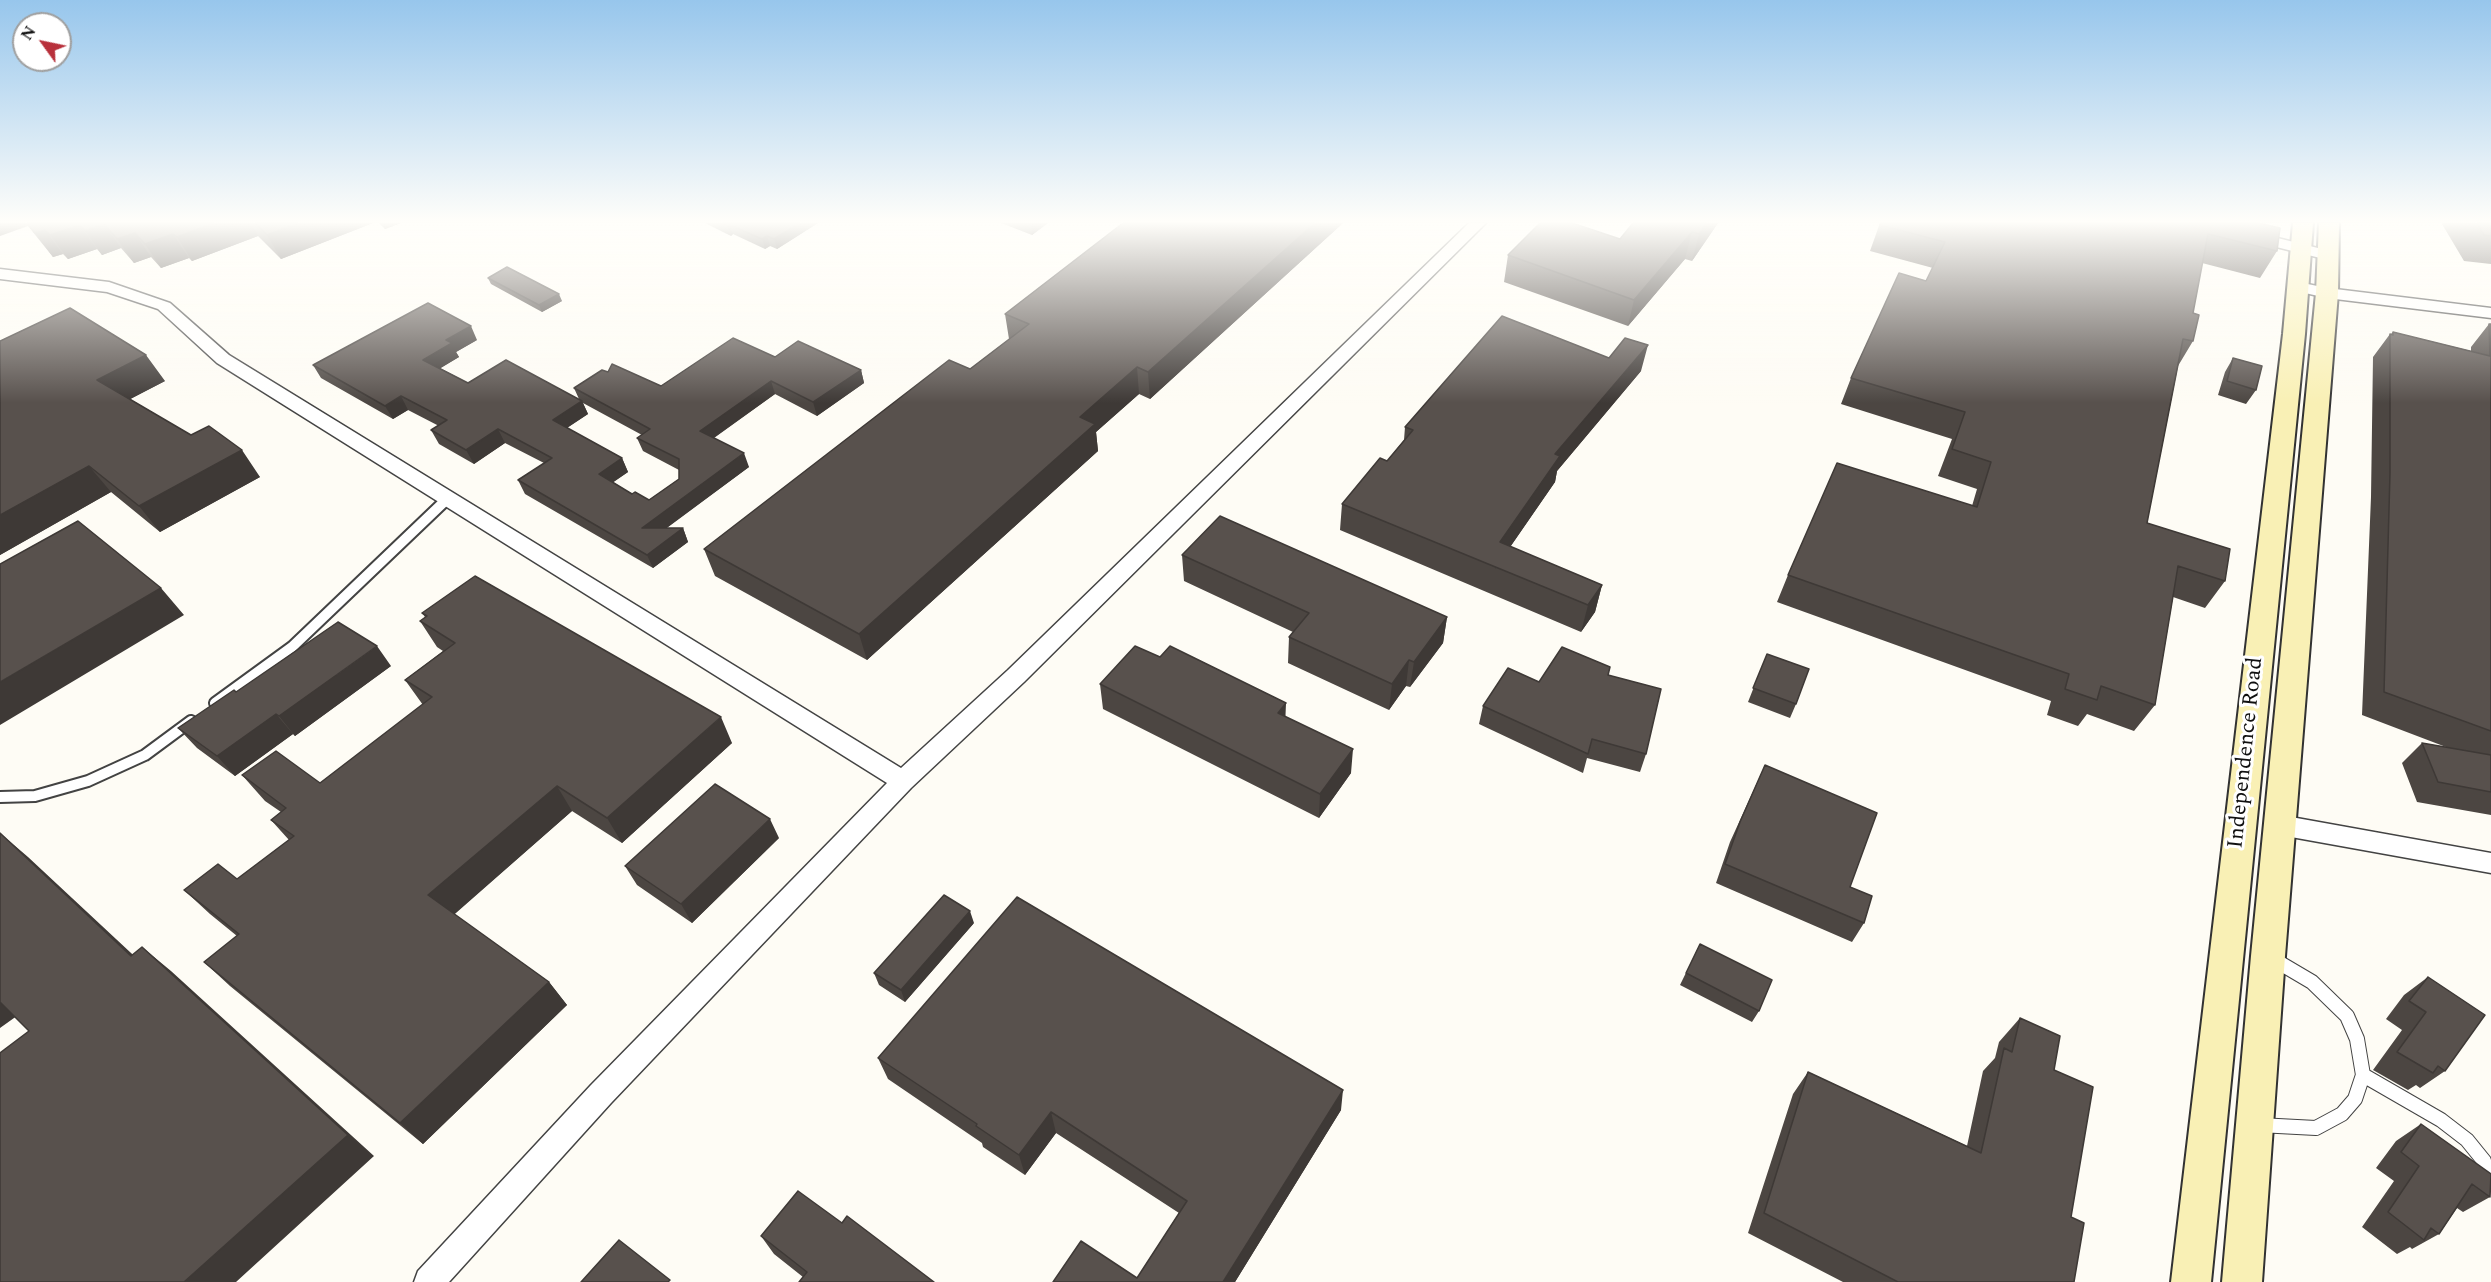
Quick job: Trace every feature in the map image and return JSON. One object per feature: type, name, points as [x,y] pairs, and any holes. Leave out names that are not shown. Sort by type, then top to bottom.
[{"type":"main road","name":"Independence Road","points":[[2242,1282],[2280,825],[2312,283]]},
{"type":"main road","name":"Independence Road","points":[[2191,1282],[2312,290]]},
{"type":"street","points":[[74,283],[109,287],[164,306],[223,359],[903,781]]},
{"type":"street","points":[[429,1282],[601,1094],[903,781],[1016,676],[1418,283]]},
{"type":"street","points":[[2312,290],[2491,313]]},
{"type":"street","points":[[2280,825],[2491,863]]},
{"type":"lane","points":[[0,797],[35,796],[88,781],[146,755],[292,647],[448,499]]},
{"type":"lane","points":[[2255,1125],[2316,1128],[2342,1114],[2355,1099],[2364,1075],[2357,1039],[2347,1016],[2312,982],[2268,956]]},
{"type":"lane","points":[[2364,1075],[2440,1120],[2467,1140],[2484,1161],[2491,1184]]},
{"type":"building","points":[[497,283],[537,283],[559,294],[539,305]]},
{"type":"building","points":[[1045,283],[1248,283],[1148,372],[1137,367],[1080,417],[1095,424],[859,634],[704,549],[949,360],[970,369],[1029,324],[1005,314]]},
{"type":"building","points":[[1586,283],[1649,283],[1634,300]]},
{"type":"building","points":[[1895,283],[2199,283],[2193,313],[2199,315],[2193,341],[2183,339],[2147,523],[2230,549],[2225,581],[2178,566],[2155,705],[2101,686],[2097,700],[2065,689],[2069,674],[1788,575],[1837,463],[1977,507],[1991,462],[1952,449],[1965,412],[1851,378]]},
{"type":"building","points":[[428,303],[471,326],[446,340],[452,343],[423,360],[468,383],[506,360],[582,401],[553,420],[622,458],[599,474],[632,494],[635,492],[649,500],[679,479],[679,459],[637,438],[650,429],[574,388],[602,370],[608,372],[612,364],[661,386],[733,338],[775,357],[798,341],[861,370],[813,402],[771,381],[700,431],[744,453],[642,528],[683,528],[647,555],[518,480],[552,458],[498,429],[466,450],[431,430],[447,420],[401,396],[385,406],[313,365]]},
{"type":"building","points":[[70,308],[146,355],[97,380],[191,435],[209,426],[242,450],[139,506],[89,466],[0,515],[0,341]]},
{"type":"building","points":[[1502,316],[1609,358],[1625,338],[1648,345],[1555,454],[1560,456],[1500,542],[1602,585],[1588,605],[1342,504],[1380,458],[1387,461],[1413,430],[1405,427]]},
{"type":"building","points":[[2489,324],[2491,324],[2491,731],[2384,692],[2390,473],[2390,334],[2393,335],[2393,332],[2490,356]]},
{"type":"building","points":[[2233,358],[2262,366],[2256,390],[2227,381]]},
{"type":"building","points":[[1220,516],[1447,617],[1414,662],[1409,660],[1392,684],[1289,637],[1309,613],[1182,555]]},
{"type":"building","points":[[78,521],[161,588],[0,682],[0,564]]},
{"type":"building","points":[[475,576],[721,717],[607,818],[557,786],[428,895],[549,982],[400,1123],[204,962],[239,934],[184,890],[218,864],[237,879],[294,836],[271,820],[286,808],[242,775],[276,751],[320,783],[432,697],[405,680],[455,643],[420,621],[427,616],[422,613]]},
{"type":"building","points":[[338,622],[377,646],[279,716],[276,714],[217,756],[178,728],[234,690],[236,692]]},
{"type":"building","points":[[1135,646],[1160,657],[1170,646],[1286,703],[1278,713],[1353,749],[1320,794],[1100,684]]},
{"type":"building","points":[[1562,647],[1610,667],[1608,675],[1661,689],[1646,754],[1592,739],[1588,754],[1483,706],[1508,668],[1539,682]]},
{"type":"building","points":[[1767,654],[1809,669],[1796,704],[1753,688]]},
{"type":"building","points":[[2422,743],[2491,755],[2491,792],[2438,782]]},
{"type":"building","points":[[1765,765],[1877,813],[1850,887],[1872,896],[1864,923],[1725,864],[1740,822]]},
{"type":"building","points":[[715,784],[770,819],[681,904],[625,866]]},
{"type":"building","points":[[0,833],[131,956],[142,947],[348,1135],[184,1282],[0,1282],[0,1053],[29,1031],[0,1002]]},
{"type":"building","points":[[944,895],[970,911],[901,990],[874,973]]},
{"type":"building","points":[[1017,897],[1343,1090],[1223,1282],[1053,1282],[1081,1241],[1137,1278],[1187,1201],[1051,1112],[1019,1155],[878,1058]]},
{"type":"building","points":[[1700,944],[1772,980],[1759,1011],[1686,973]]},
{"type":"building","points":[[2428,977],[2485,1015],[2445,1071],[2438,1066],[2433,1073],[2397,1052],[2426,1012],[2409,1001]]},
{"type":"building","points":[[2020,1018],[2060,1036],[2054,1070],[2093,1087],[2071,1217],[2084,1223],[2074,1282],[1898,1282],[1764,1213],[1808,1072],[1981,1153],[2004,1048],[2012,1052]]},
{"type":"building","points":[[2421,1124],[2491,1174],[2490,1197],[2472,1184],[2439,1234],[2431,1228],[2424,1240],[2388,1212],[2419,1166],[2401,1152]]},
{"type":"building","points":[[798,1191],[842,1223],[847,1216],[934,1282],[799,1282],[807,1272],[761,1236]]},
{"type":"building","points":[[619,1240],[670,1280],[668,1282],[581,1282]]}]
